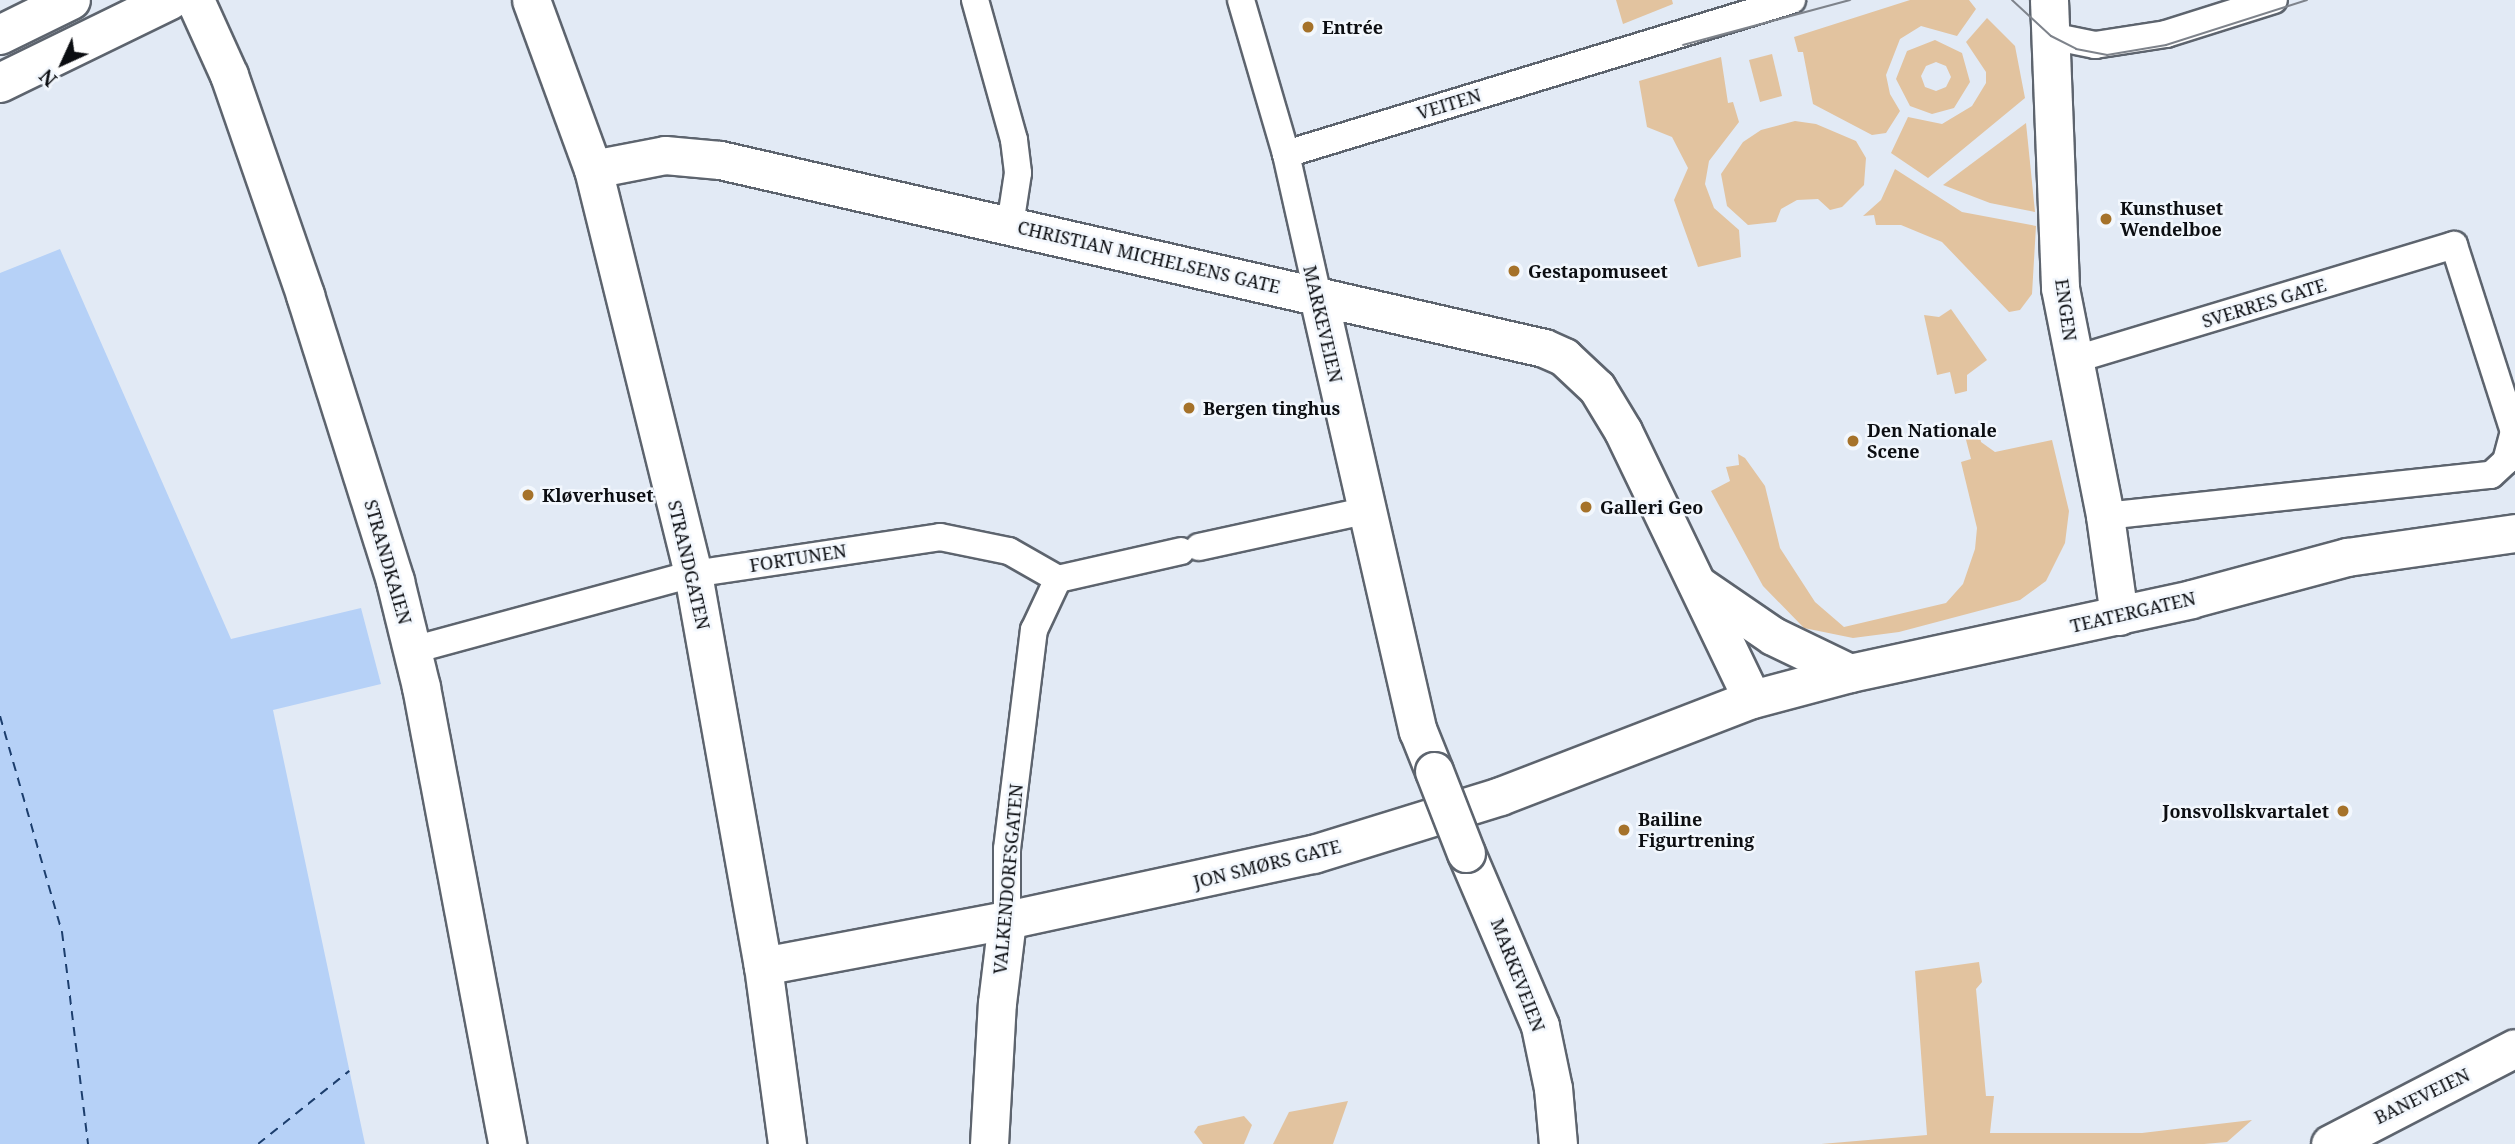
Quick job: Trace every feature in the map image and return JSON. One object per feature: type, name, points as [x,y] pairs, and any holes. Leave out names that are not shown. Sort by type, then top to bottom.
[{"type":"main road","points":[[0,35],[71,0]]},
{"type":"main road","points":[[0,83],[170,0]]},
{"type":"main road","name":"STRANDKAIEN","points":[[195,0],[229,75],[305,295],[413,650],[508,1144]]},
{"type":"main road","name":"STRANDGATEN","points":[[531,0],[593,169],[693,574],[763,966],[787,1144]]},
{"type":"main road","name":"ENGEN","points":[[2049,0],[2060,288],[2105,516],[2119,616]]},
{"type":"main road","name":"CHRISTIAN MICHELSENS GATE","points":[[593,169],[665,155],[720,160],[1544,348],[1574,364],[1597,388],[1623,432],[1752,699]]},
{"type":"main road","name":"MARKEVEIEN","points":[[1318,296],[1364,511],[1418,731],[1466,853],[1540,1026],[1558,1144]]},
{"type":"main road","name":"TEATERGATEN","points":[[1752,699],[1850,673],[2119,616],[2347,557],[2515,533]]},
{"type":"main road","name":"CHRISTIAN MICHELSENS GATE","points":[[1698,585],[1773,636],[1850,673]]},
{"type":"main road","name":"JON SMØRS GATE","points":[[763,966],[1235,873],[1402,829],[1752,699]]},
{"type":"main road","name":"VALKENDORFSGATEN","points":[[989,1144],[997,1003],[1007,920]]},
{"type":"main road","name":"BANEVEIEN","points":[[2330,1144],[2515,1048]]},
{"type":"street","points":[[975,0],[1014,139],[1017,173],[1010,225]]},
{"type":"street","name":"MARKEVEIEN","points":[[1241,0],[1286,154],[1318,296]]},
{"type":"street","name":"VEITEN","points":[[1286,154],[1792,0]]},
{"type":"street","points":[[2051,36],[2095,44],[2166,34],[2274,0]]},
{"type":"street","name":"SVERRES GATE","points":[[2073,360],[2454,246],[2514,433]]},
{"type":"street","points":[[2105,516],[2491,475],[2506,461],[2514,433]]},
{"type":"street","points":[[1058,579],[1364,511]]},
{"type":"street","name":"FORTUNEN","points":[[413,650],[693,574],[940,537],[1009,551],[1058,579]]},
{"type":"street","name":"VALKENDORFSGATEN","points":[[1007,920],[1007,849],[1034,629],[1058,579]]},
{"type":"shaded area","points":[[1616,0],[1672,0],[1673,4],[1623,24]]},
{"type":"shaded area","points":[[1910,0],[1969,0],[1976,9],[1957,36],[1921,26],[1900,39],[1886,75],[1890,94],[1900,111],[1886,133],[1872,135],[1813,104],[1803,52],[1798,52],[1794,37]]},
{"type":"shaded area","points":[[1987,18],[2015,46],[2025,98],[1928,178],[1891,153],[1908,117],[1942,124],[1972,106],[1986,83],[1986,72],[1966,42]]},
{"type":"shaded area","points":[[1935,40],[1962,53],[1970,82],[1954,108],[1932,114],[1910,106],[1896,79],[1907,51]],"holes":[[[1936,62],[1946,66],[1951,77],[1946,87],[1936,91],[1925,87],[1921,76],[1926,66]]]},
{"type":"shaded area","points":[[1772,54],[1782,96],[1760,102],[1749,60]]},
{"type":"shaded area","points":[[1721,57],[1728,103],[1733,102],[1739,122],[1709,161],[1705,184],[1714,208],[1739,230],[1741,257],[1698,267],[1674,200],[1688,168],[1672,137],[1647,127],[1639,81]]},
{"type":"shaded area","points":[[1795,121],[1816,124],[1856,141],[1866,158],[1864,185],[1842,207],[1830,210],[1818,199],[1797,200],[1781,209],[1776,222],[1748,225],[1727,206],[1721,174],[1743,142],[1761,130]]},
{"type":"shaded area","points":[[2026,123],[2035,212],[1990,203],[1943,185]]},
{"type":"shaded area","points":[[1895,169],[1962,212],[2036,226],[2032,294],[2020,310],[2009,312],[1942,242],[1901,225],[1876,225],[1874,215],[1863,216],[1881,200]]},
{"type":"shaded area","points":[[1951,309],[1987,360],[1967,375],[1967,391],[1955,394],[1950,372],[1937,375],[1924,315],[1939,317]]},
{"type":"shaded area","points":[[1979,432],[1981,442],[1995,452],[2052,440],[2069,511],[2065,543],[2046,581],[2020,600],[1899,632],[1853,638],[1804,628],[1763,586],[1711,491],[1730,481],[1726,467],[1739,465],[1738,454],[1745,458],[1765,486],[1780,548],[1815,602],[1844,627],[1946,603],[1963,584],[1975,549],[1977,528],[1961,462],[1971,459],[1965,436]]},
{"type":"shaded area","points":[[1979,962],[1982,982],[1976,989],[1986,1096],[1994,1096],[1990,1133],[2142,1133],[2252,1120],[2227,1142],[2204,1144],[1821,1144],[1927,1135],[1915,971]]},
{"type":"shaded area","points":[[1348,1101],[1333,1144],[1273,1144],[1289,1112]]},
{"type":"shaded area","points":[[1244,1116],[1252,1125],[1244,1144],[1203,1144],[1194,1132],[1198,1126]]},
{"type":"water","points":[[60,249],[231,639],[361,608],[381,684],[273,710],[365,1144],[0,1144],[0,273]]},
{"type":"ferry route","points":[[0,716],[62,932],[88,1144]]},
{"type":"ferry route","points":[[258,1144],[349,1071]]},
{"type":"tram line","points":[[1683,45],[1850,0]]},
{"type":"tram line","points":[[2012,0],[2051,36],[2076,49],[2107,55],[2166,45],[2307,0]]},
{"type":"place","name":"Entrée","points":[[1308,27]]},
{"type":"place","name":"Kunsthuset Wendelboe","points":[[2106,219]]},
{"type":"place","name":"Gestapomuseet","points":[[1514,271]]},
{"type":"place","name":"Bergen tinghus","points":[[1189,408]]},
{"type":"place","name":"Den Nationale Scene","points":[[1853,441]]},
{"type":"place","name":"Kløverhuset","points":[[528,495]]},
{"type":"place","name":"Galleri Geo","points":[[1586,507]]},
{"type":"place","name":"Jonsvollskvartalet","points":[[2343,811]]},
{"type":"place","name":"Bailine Figurtrening","points":[[1624,830]]}]
